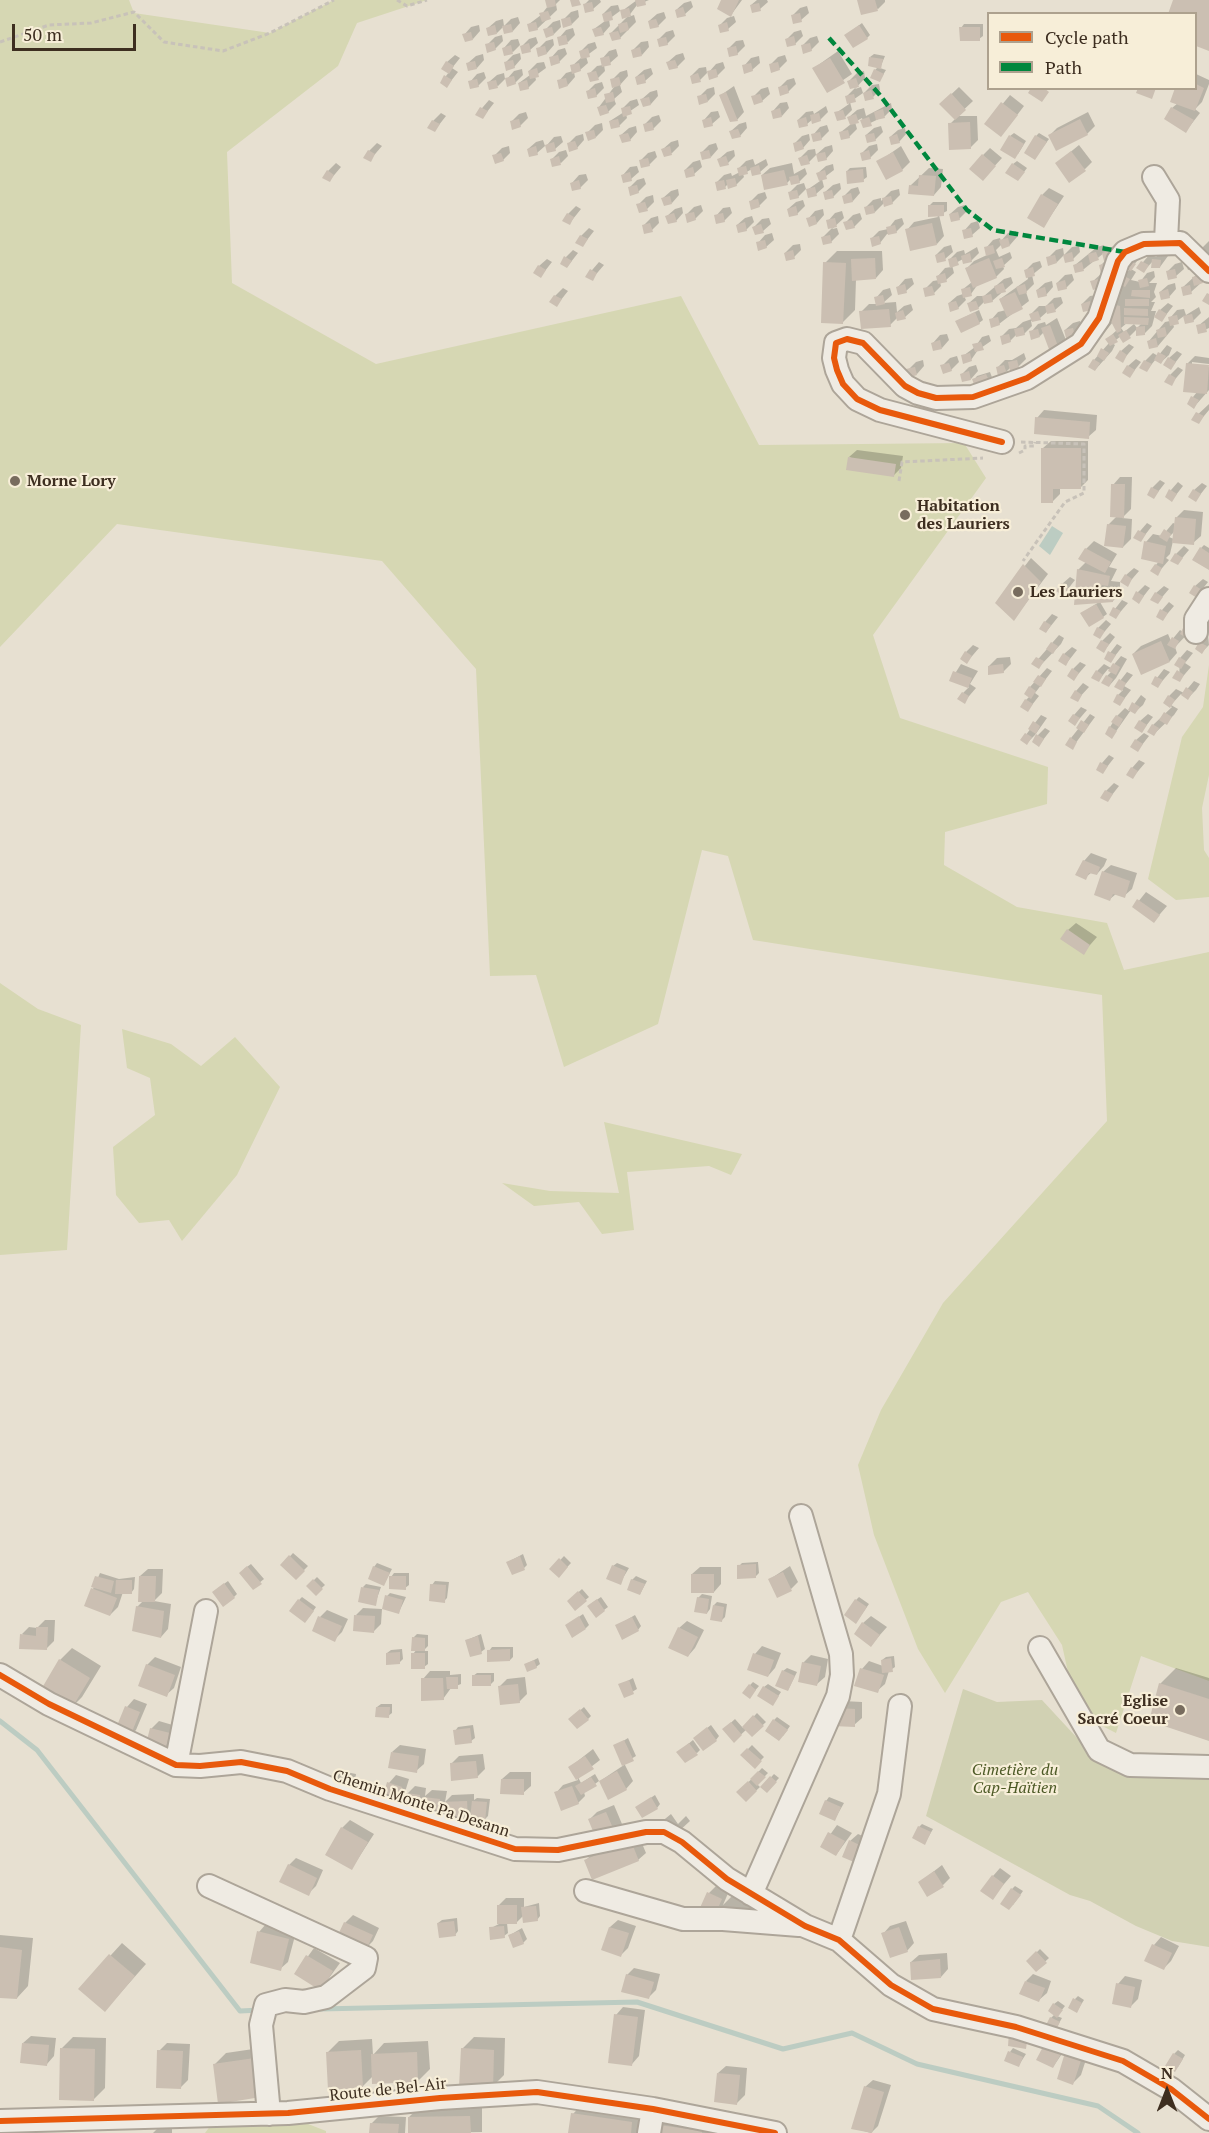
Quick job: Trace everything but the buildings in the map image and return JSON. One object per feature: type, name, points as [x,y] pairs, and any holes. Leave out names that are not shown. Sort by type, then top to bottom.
[{"type":"street","points":[[1154,177],[1168,200],[1166,241]]},
{"type":"street","points":[[1000,452],[880,410],[857,399],[843,384],[837,370],[834,349],[836,343],[847,339],[863,343],[904,386],[918,393],[954,399],[974,398],[1000,390],[1045,368],[1081,344],[1099,318],[1119,261],[1125,252],[1136,246],[1166,241],[1180,243],[1189,248],[1209,271]]},
{"type":"street","points":[[1196,632],[1196,619],[1209,599]]},
{"type":"street","points":[[751,1894],[838,1696],[842,1675],[841,1654],[801,1516]]},
{"type":"street","points":[[176,1765],[206,1611]]},
{"type":"street","points":[[1040,1648],[1099,1750],[1130,1765],[1209,1767]]},
{"type":"street","name":"Chemin Monte Pa Desann","points":[[0,1675],[49,1704],[176,1765],[200,1766],[241,1762],[287,1771],[330,1789],[515,1849],[558,1850],[646,1832],[664,1832],[682,1842],[727,1880],[805,1926],[839,1940],[891,1985],[933,2009],[1017,2027],[1123,2061],[1171,2089],[1209,2119]]},
{"type":"street","points":[[839,1940],[889,1794],[900,1706]]},
{"type":"street","points":[[209,1886],[366,1958],[364,1968],[326,1997],[304,2002],[285,2001],[265,2009],[261,2025],[269,2114]]},
{"type":"street","points":[[586,1891],[683,1919],[723,1919],[805,1926]]},
{"type":"street","name":"Route de Bel-Air","points":[[0,2121],[269,2114],[537,2092],[652,2109],[775,2133]]},
{"type":"street","points":[[649,2133],[652,2109]]},
{"type":"path","points":[[0,42],[49,26],[91,23],[134,12],[164,42],[223,51],[270,33],[334,0]]},
{"type":"path","points":[[397,0],[407,6],[427,0]]},
{"type":"path","points":[[1000,452],[1035,442],[1084,444],[1084,493],[1065,502],[1023,561]]},
{"type":"path","points":[[899,481],[902,462],[1025,450],[1025,446],[1034,446],[1035,442]]},
{"type":"green space","points":[[0,0],[129,0],[134,13],[270,33],[334,0],[427,0],[357,23],[338,66],[227,152],[232,283],[376,364],[681,296],[759,445],[964,443],[986,478],[873,635],[900,718],[1048,767],[1047,804],[945,832],[944,865],[1017,907],[1107,923],[1124,970],[1209,952],[1209,1681],[1141,1656],[1116,1733],[1077,1713],[1062,1645],[1028,1592],[1001,1602],[945,1693],[918,1649],[874,1535],[858,1465],[881,1410],[943,1303],[1107,1121],[1102,995],[753,940],[728,856],[702,850],[658,1024],[564,1067],[536,975],[490,976],[476,669],[382,561],[117,524],[0,647]]},
{"type":"green space","points":[[1209,665],[1209,775],[1202,808],[1204,850],[1209,858],[1209,897],[1176,900],[1148,879],[1182,737],[1203,707]]},
{"type":"green space","points":[[0,983],[38,1009],[81,1025],[67,1250],[0,1255]]},
{"type":"green space","points":[[122,1029],[171,1044],[201,1066],[235,1037],[280,1087],[237,1175],[182,1241],[169,1220],[139,1223],[116,1195],[113,1147],[155,1115],[150,1078],[127,1068]]},
{"type":"green space","points":[[604,1122],[742,1154],[731,1175],[709,1166],[627,1172],[634,1230],[602,1234],[579,1202],[534,1206],[502,1183],[550,1191],[619,1193]]},
{"type":"green space","name":"Cimetière du Cap-Haïtien","points":[[963,1689],[997,1702],[1042,1700],[1091,1753],[1209,1775],[1209,1947],[1172,1941],[1136,1926],[1090,1901],[1070,1895],[926,1816]]},
{"type":"green space","points":[[257,2104],[326,2131],[326,2133],[205,2133],[220,2113]]},
{"type":"shaded area","points":[[1052,526],[1063,533],[1050,555],[1039,546]]},
{"type":"waterway","points":[[0,1721],[37,1750],[240,2011],[260,2010]]},
{"type":"waterway","points":[[320,2009],[637,2002],[783,2049],[852,2033],[917,2064],[1098,2106],[1138,2133]]},
{"type":"marked path","points":[[829,38],[879,94],[967,210],[993,230],[1125,252]]},
{"type":"cycle path","points":[[1002,442],[880,410],[857,399],[843,384],[837,370],[834,358],[836,343],[847,339],[863,343],[905,386],[918,393],[936,398],[973,397],[1027,378],[1081,344],[1099,318],[1118,261],[1125,252],[1144,244],[1180,243],[1209,271]]},
{"type":"cycle path","points":[[0,1675],[49,1704],[176,1765],[200,1766],[241,1762],[287,1771],[330,1789],[515,1849],[558,1850],[646,1832],[664,1832],[682,1842],[727,1879],[805,1926],[839,1940],[891,1985],[933,2009],[1016,2027],[1123,2061],[1171,2089],[1209,2119]]},
{"type":"cycle path","points":[[0,2121],[288,2113],[440,2098],[537,2092],[653,2109],[775,2133]]},
{"type":"place","name":"Morne Lory","points":[[15,481]]},
{"type":"place","name":"Habitation des Lauriers","points":[[905,515]]},
{"type":"place","name":"Les Lauriers","points":[[1018,592]]},
{"type":"place","name":"Eglise Sacré Coeur","points":[[1180,1710]]}]
